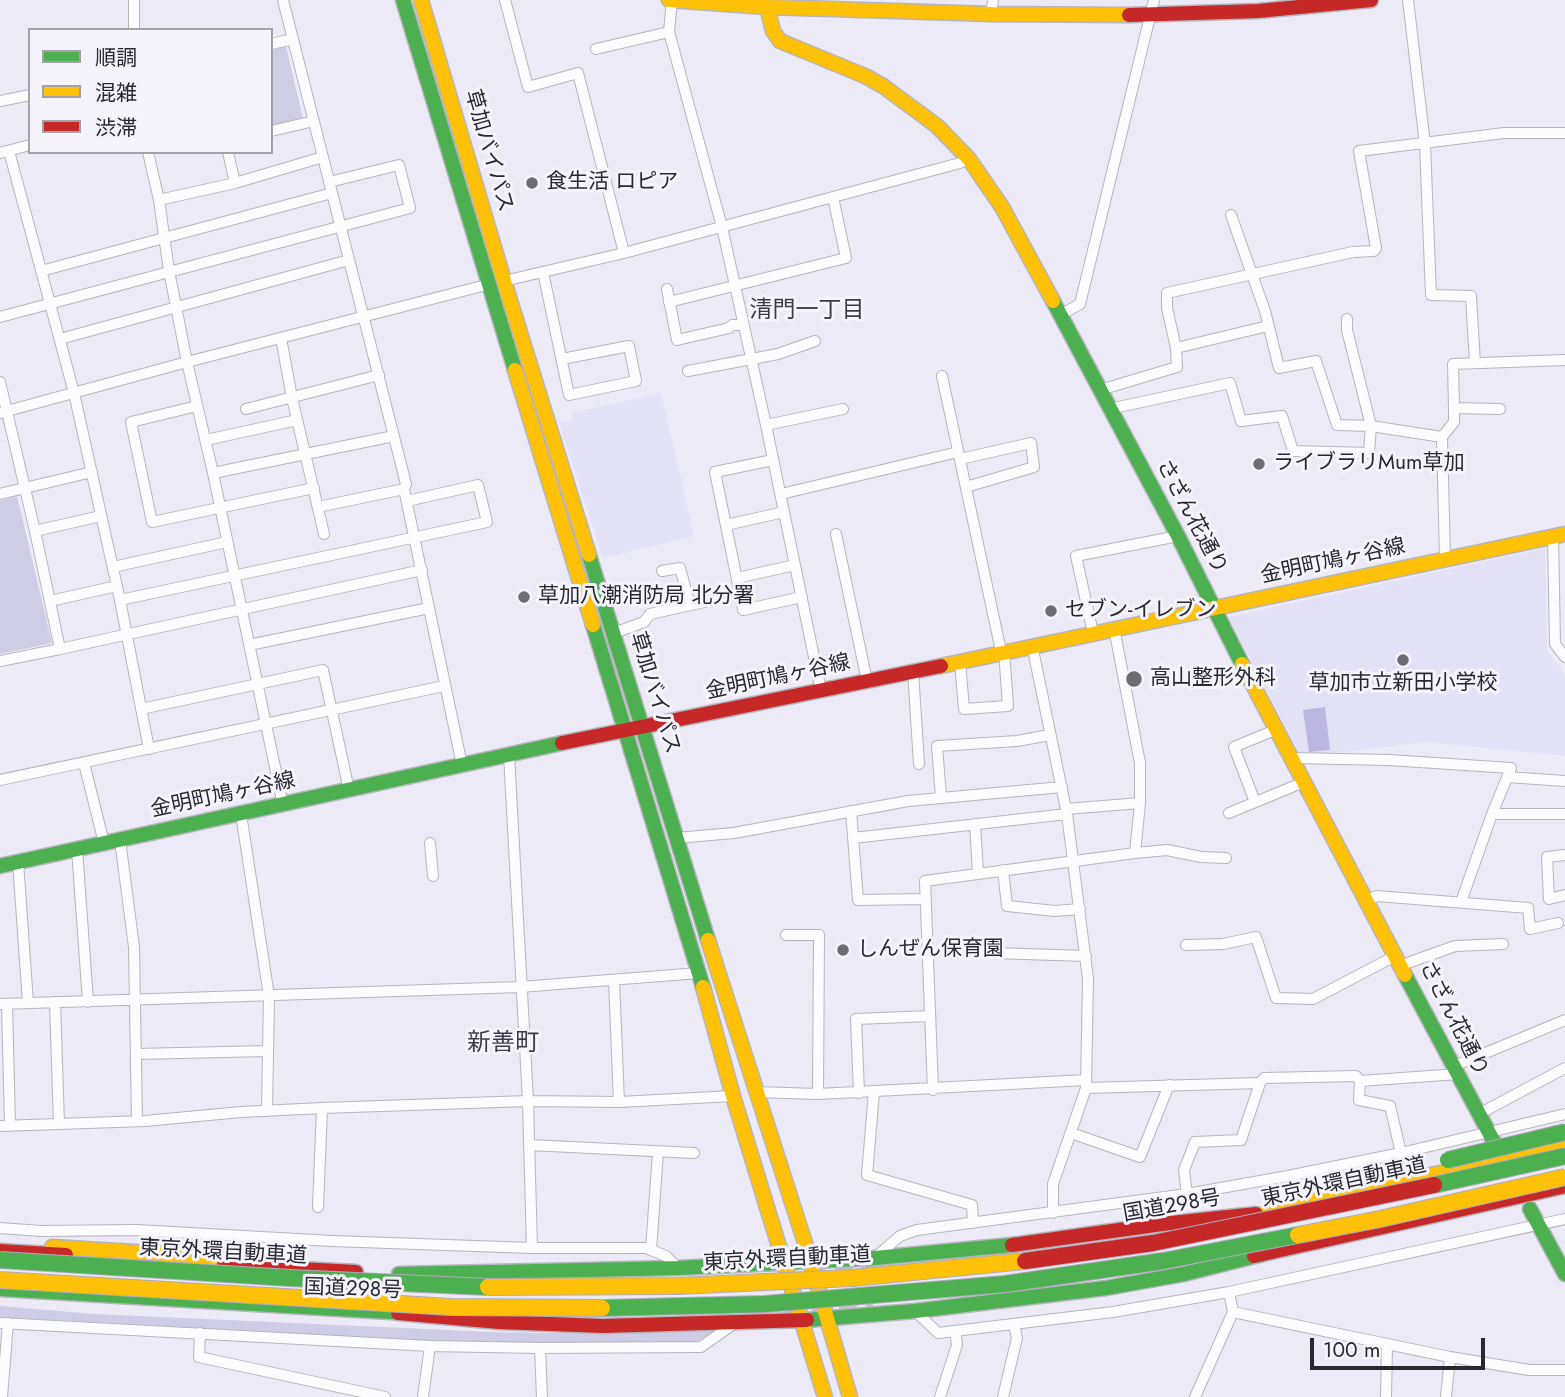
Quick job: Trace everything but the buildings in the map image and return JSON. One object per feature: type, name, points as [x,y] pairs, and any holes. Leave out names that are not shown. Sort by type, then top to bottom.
[{"type":"main road","name":"草加バイパス","points":[[403,0],[614,633],[850,1397]]},
{"type":"main road","name":"草加バイパス","points":[[421,0],[497,282],[625,729],[800,1321],[825,1397]]},
{"type":"main road","points":[[670,0],[766,7],[834,4],[1152,7],[1371,0]]},
{"type":"main road","name":"さざん花通り","points":[[766,7],[773,31],[780,41],[883,86],[937,126],[969,159],[1002,208],[1178,536],[1275,730],[1491,1137]]},
{"type":"main road","name":"金明町鳩ヶ谷線","points":[[0,866],[625,729],[821,691],[1559,535]]},
{"type":"main road","points":[[1329,1199],[1448,1160],[1565,1132]]},
{"type":"main road","name":"国道298号","points":[[906,1264],[1107,1240],[1256,1214],[1565,1145]]},
{"type":"main road","name":"東京外環自動車道","points":[[0,1260],[290,1278],[495,1287],[679,1286],[852,1278],[998,1265],[1153,1243],[1340,1206],[1565,1156]]},
{"type":"main road","name":"東京外環自動車道","points":[[0,1280],[464,1307],[684,1307],[856,1298],[1005,1284],[1163,1261],[1354,1224],[1565,1177]]},
{"type":"main road","points":[[398,1313],[499,1322],[603,1326],[827,1319],[915,1307],[1106,1288],[1184,1274],[1565,1186]]},
{"type":"main road","points":[[1471,1208],[1565,1194]]},
{"type":"main road","points":[[1530,1209],[1565,1274]]},
{"type":"main road","name":"国道298号","points":[[0,1251],[399,1274],[679,1273],[989,1248],[1256,1214]]},
{"type":"main road","points":[[0,1243],[183,1255],[313,1270]]},
{"type":"main road","name":"国道298号","points":[[0,1289],[398,1313],[533,1317],[705,1315]]},
{"type":"main road","points":[[0,1299],[116,1307],[309,1309]]},
{"type":"street","points":[[134,0],[134,28]]},
{"type":"street","points":[[283,0],[406,484],[404,489],[461,765]]},
{"type":"street","points":[[505,0],[528,86],[578,73],[624,253]]},
{"type":"street","points":[[670,0],[669,32],[722,227],[821,691]]},
{"type":"street","points":[[1408,0],[1425,144],[1431,295],[1471,296],[1475,363]]},
{"type":"street","points":[[1060,316],[1080,304],[1152,7]]},
{"type":"street","points":[[596,49],[669,32]]},
{"type":"street","points":[[273,44],[293,40]]},
{"type":"street","points":[[0,102],[28,95]]},
{"type":"street","points":[[273,131],[314,121]]},
{"type":"street","points":[[1100,390],[1178,367],[1167,308],[1167,293],[1353,252],[1374,251],[1376,248],[1359,150],[1504,133],[1565,133]]},
{"type":"street","points":[[28,146],[4,152],[41,271],[74,393],[120,600],[149,749]]},
{"type":"street","points":[[148,154],[187,362],[283,805]]},
{"type":"street","points":[[228,154],[235,183]]},
{"type":"street","points":[[159,200],[235,183],[323,157]]},
{"type":"street","points":[[4,412],[364,316],[624,253],[969,159]]},
{"type":"street","points":[[0,317],[410,208],[399,165],[41,271]]},
{"type":"street","points":[[669,302],[846,258],[833,197]]},
{"type":"street","points":[[1231,215],[1252,274],[1279,368],[1316,361],[1337,425],[1371,426],[1442,437]]},
{"type":"street","points":[[60,338],[349,260]]},
{"type":"street","points":[[543,272],[569,395],[636,381],[629,346],[562,359]]},
{"type":"street","points":[[667,289],[677,340],[729,328],[732,325],[744,325]]},
{"type":"street","points":[[1110,409],[1230,383],[1241,421],[1282,416],[1293,451],[1369,453],[1371,426],[1347,330],[1347,319]]},
{"type":"street","points":[[1176,348],[1268,326]]},
{"type":"street","points":[[281,338],[292,398],[324,534]]},
{"type":"street","points":[[688,371],[778,354],[815,341]]},
{"type":"street","points":[[1445,559],[1442,437],[1454,422],[1453,364],[1565,359]]},
{"type":"street","points":[[246,409],[379,376]]},
{"type":"street","points":[[942,376],[1003,651],[1008,706],[964,709],[960,661]]},
{"type":"street","points":[[0,383],[4,412],[36,531],[60,649]]},
{"type":"street","points":[[197,406],[131,422],[152,522],[314,488]]},
{"type":"street","points":[[1454,408],[1500,409]]},
{"type":"street","points":[[766,425],[843,409]]},
{"type":"street","points":[[206,440],[297,420]]},
{"type":"street","points":[[213,473],[394,436]]},
{"type":"street","points":[[781,495],[1031,443],[1034,467],[966,487]]},
{"type":"street","points":[[773,460],[715,472],[743,610],[802,597]]},
{"type":"street","points":[[0,494],[92,472]]},
{"type":"street","points":[[120,600],[486,522],[478,485],[407,501]]},
{"type":"street","points":[[317,507],[404,489]]},
{"type":"street","points":[[726,525],[784,512]]},
{"type":"street","points":[[36,531],[101,516]]},
{"type":"street","points":[[836,534],[867,681]]},
{"type":"street","points":[[1559,535],[1555,644],[1565,657]]},
{"type":"street","points":[[1093,633],[1076,556],[1178,536]]},
{"type":"street","points":[[113,567],[227,541]]},
{"type":"street","points":[[737,579],[795,565]]},
{"type":"street","points":[[662,571],[680,568],[690,605]]},
{"type":"street","points":[[0,661],[422,570]]},
{"type":"street","points":[[50,601],[117,586]]},
{"type":"street","points":[[614,633],[645,622],[650,614],[740,594]]},
{"type":"street","points":[[249,645],[429,608]]},
{"type":"street","points":[[1114,628],[1140,763],[1140,803],[1135,853]]},
{"type":"street","points":[[1032,645],[1067,812],[1088,979],[1086,1084],[1053,1184],[1053,1213]]},
{"type":"street","points":[[141,709],[323,670],[349,790]]},
{"type":"street","points":[[913,671],[919,764]]},
{"type":"street","points":[[0,780],[444,686]]},
{"type":"street","points":[[1255,802],[1234,747],[1275,730]]},
{"type":"street","points":[[942,797],[937,746],[1017,741],[1050,735]]},
{"type":"street","points":[[509,755],[528,1101],[532,1248]]},
{"type":"street","points":[[1291,758],[1389,760],[1511,768],[1461,901]]},
{"type":"street","points":[[83,762],[104,844]]},
{"type":"street","points":[[1507,777],[1565,781]]},
{"type":"street","points":[[1228,813],[1304,782]]},
{"type":"street","points":[[676,838],[734,833],[942,797],[1062,787]]},
{"type":"street","points":[[853,838],[1140,803]]},
{"type":"street","points":[[851,811],[858,900],[926,899]]},
{"type":"street","points":[[241,814],[270,996],[267,1111]]},
{"type":"street","points":[[1492,814],[1565,814]]},
{"type":"street","points":[[975,824],[978,873]]},
{"type":"street","points":[[120,840],[134,947],[137,1121]]},
{"type":"street","points":[[429,843],[433,876]]},
{"type":"street","points":[[77,849],[88,1002]]},
{"type":"street","points":[[933,1090],[925,881],[1167,850],[1201,857],[1226,858]]},
{"type":"street","points":[[1565,855],[1548,857],[1549,899],[1565,895]]},
{"type":"street","points":[[18,862],[28,1003]]},
{"type":"street","points":[[1003,870],[1007,906],[1055,911],[1080,909]]},
{"type":"street","points":[[1367,900],[1377,896],[1528,908],[1530,929],[1558,923]]},
{"type":"street","points":[[786,935],[819,935],[818,1094]]},
{"type":"street","points":[[1186,945],[1223,944],[1256,937],[1276,998],[1313,999],[1399,960],[1455,946],[1503,944]]},
{"type":"street","points":[[994,953],[1086,956]]},
{"type":"street","points":[[699,973],[520,988],[4,1004],[5,1126],[137,1121],[322,1108],[528,1101],[619,1102],[733,1096]]},
{"type":"street","points":[[614,980],[619,1102]]},
{"type":"street","points":[[55,1002],[59,1124]]},
{"type":"street","points":[[859,1093],[856,1019],[930,1016]]},
{"type":"street","points":[[1360,1081],[1456,1070],[1565,1020]]},
{"type":"street","points":[[135,1054],[268,1051]]},
{"type":"street","points":[[1479,1114],[1565,1069]]},
{"type":"street","points":[[1187,1194],[1184,1170],[1195,1142],[1241,1140],[1264,1078],[1356,1076],[1360,1081],[1359,1100],[1390,1106],[1401,1153]]},
{"type":"street","points":[[755,1092],[818,1094],[1086,1084],[1260,1083]]},
{"type":"street","points":[[1070,1133],[1140,1157],[1170,1085]]},
{"type":"street","points":[[874,1092],[867,1175],[972,1205],[973,1223]]},
{"type":"street","points":[[318,1207],[322,1108]]},
{"type":"street","points":[[876,1258],[900,1236],[908,1233],[1187,1194],[1491,1137],[1565,1114]]},
{"type":"street","points":[[529,1145],[694,1153]]},
{"type":"street","points":[[651,1250],[658,1152]]},
{"type":"street","points":[[915,1307],[938,1333],[1113,1312],[1229,1292],[1565,1219]]},
{"type":"street","points":[[0,1228],[41,1231],[137,1230],[332,1241],[651,1250],[666,1256],[679,1273]]},
{"type":"street","points":[[1195,1397],[1233,1312],[1229,1292]]},
{"type":"street","points":[[1233,1312],[1450,1357],[1529,1370],[1565,1370]]},
{"type":"street","points":[[2,1397],[4,1323],[430,1346],[701,1348],[736,1323]]},
{"type":"street","points":[[1003,1397],[1017,1338],[1014,1324]]},
{"type":"street","points":[[940,1397],[957,1345],[955,1331]]},
{"type":"street","points":[[200,1333],[199,1357],[385,1397]]},
{"type":"street","points":[[1386,1397],[1387,1345]]},
{"type":"street","points":[[422,1397],[430,1346]]},
{"type":"street","points":[[540,1348],[542,1397]]},
{"type":"street","points":[[1446,1397],[1450,1357]]},
{"type":"shaded area","points":[[286,46],[303,119],[273,126],[273,49]]},
{"type":"shaded area","points":[[661,393],[694,536],[603,558],[559,423],[573,419],[572,413]]},
{"type":"shaded area","points":[[17,496],[52,643],[0,654],[0,501]]},
{"type":"shaded area","name":"草加市立新田小学校","points":[[1545,548],[1547,651],[1562,670],[1565,680],[1565,756],[1425,742],[1301,757],[1229,617]]},
{"type":"shaded area","points":[[1325,707],[1330,750],[1309,752],[1303,710]]},
{"type":"shaded area","points":[[0,1306],[94,1314],[491,1332],[603,1334],[713,1328],[714,1331],[696,1342],[490,1344],[0,1317]]},
{"type":"tunnel","points":[[808,1272],[892,1265]]},
{"type":"tunnel","points":[[785,1312],[873,1306]]},
{"type":"traffic: fast","points":[[403,0],[515,370]]},
{"type":"traffic: fast","points":[[1053,301],[1178,536],[1242,664]]},
{"type":"traffic: fast","points":[[589,555],[708,940]]},
{"type":"traffic: fast","points":[[593,625],[703,987]]},
{"type":"traffic: fast","points":[[0,866],[562,743]]},
{"type":"traffic: fast","points":[[1405,975],[1494,1142]]},
{"type":"traffic: fast","points":[[1448,1160],[1565,1132]]},
{"type":"traffic: fast","points":[[1434,1185],[1565,1156]]},
{"type":"traffic: fast","points":[[1530,1209],[1565,1274]]},
{"type":"traffic: fast","points":[[602,1308],[765,1304],[1005,1284],[1163,1261],[1298,1235]]},
{"type":"traffic: fast","points":[[399,1274],[678,1268],[875,1258],[1012,1245]]},
{"type":"traffic: fast","points":[[807,1320],[915,1311],[1106,1288],[1184,1274],[1263,1254]]},
{"type":"traffic: fast","points":[[0,1260],[488,1287]]},
{"type":"traffic: fast","points":[[0,1289],[407,1313]]},
{"type":"traffic: slow","points":[[421,0],[589,555]]},
{"type":"traffic: slow","points":[[669,0],[767,7],[1129,15]]},
{"type":"traffic: slow","points":[[767,7],[773,31],[780,41],[865,76],[937,126],[969,159],[1002,207],[1053,301]]},
{"type":"traffic: slow","points":[[515,370],[593,625]]},
{"type":"traffic: slow","points":[[941,666],[1565,534]]},
{"type":"traffic: slow","points":[[1242,664],[1405,975]]},
{"type":"traffic: slow","points":[[708,940],[805,1243],[850,1397]]},
{"type":"traffic: slow","points":[[703,987],[733,1096],[825,1397]]},
{"type":"traffic: slow","points":[[1266,1212],[1565,1145]]},
{"type":"traffic: slow","points":[[1298,1235],[1565,1177]]},
{"type":"traffic: slow","points":[[52,1247],[237,1261]]},
{"type":"traffic: slow","points":[[488,1287],[679,1286],[852,1278],[1025,1261]]},
{"type":"traffic: slow","points":[[0,1280],[451,1307],[602,1308]]},
{"type":"traffic: jam","points":[[1129,15],[1258,11],[1371,0]]},
{"type":"traffic: jam","points":[[562,743],[941,666]]},
{"type":"traffic: jam","points":[[1025,1261],[1153,1243],[1434,1185]]},
{"type":"traffic: jam","points":[[1254,1256],[1565,1186]]},
{"type":"traffic: jam","points":[[1012,1245],[1256,1214]]},
{"type":"traffic: jam","points":[[0,1251],[66,1255]]},
{"type":"traffic: jam","points":[[224,1265],[356,1272]]},
{"type":"traffic: jam","points":[[398,1313],[499,1322],[603,1326],[807,1320]]},
{"type":"place","name":"食生活 ロピア","points":[[532,183]]},
{"type":"place","name":"ライブラリMum草加","points":[[1259,464]]},
{"type":"place","name":"草加八潮消防局 北分署","points":[[524,597]]},
{"type":"place","name":"セブン-イレブン","points":[[1051,611]]},
{"type":"place","name":"草加市立新田小学校","points":[[1403,660]]},
{"type":"place","name":"高山整形外科","points":[[1134,679]]},
{"type":"place","name":"しんぜん保育園","points":[[843,950]]},
{"type":"district","name":"清門一丁目","points":[[807,311]]},
{"type":"district","name":"新善町","points":[[503,1044]]}]
